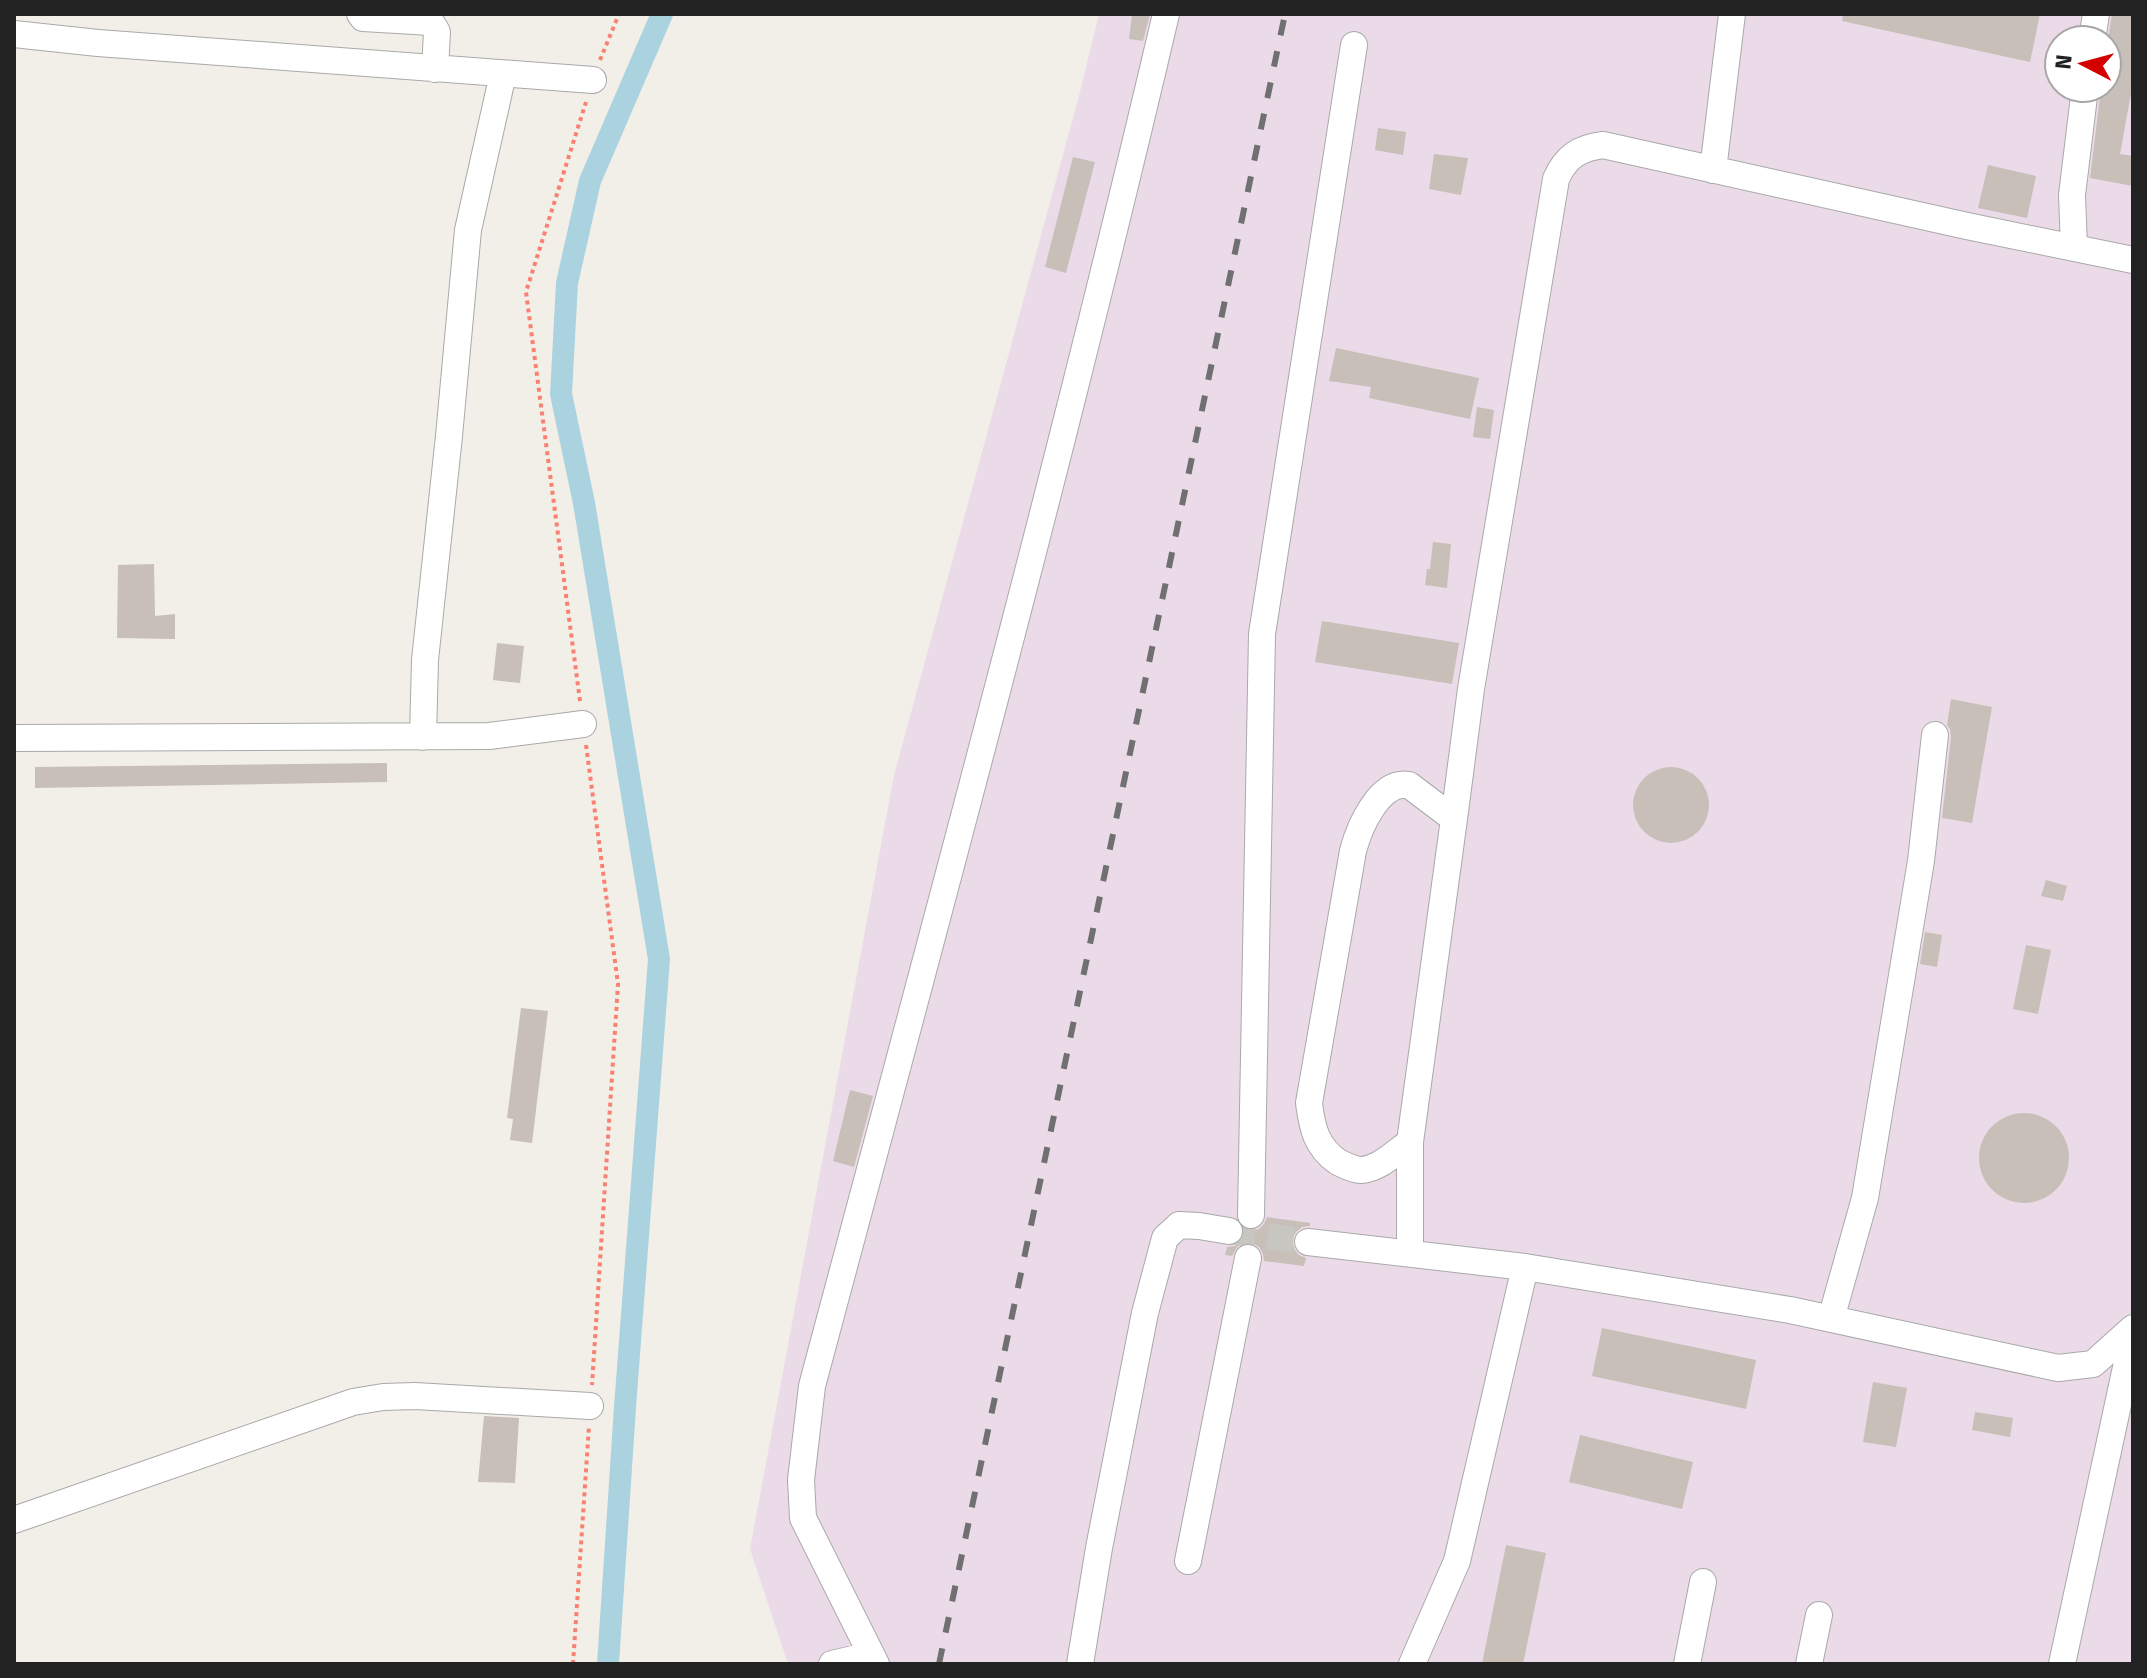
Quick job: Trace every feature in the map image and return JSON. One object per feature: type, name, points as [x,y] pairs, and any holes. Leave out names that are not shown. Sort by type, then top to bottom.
[{"type":"street","points":[[360,14],[363,18],[431,22],[437,32],[435,69]]},
{"type":"street","points":[[832,1664],[873,1659],[803,1518],[801,1480],[812,1386],[1001,679],[1166,14]]},
{"type":"street","points":[[1713,170],[1732,14]]},
{"type":"street","points":[[14,34],[593,80]]},
{"type":"street","points":[[1251,1215],[1262,634],[1354,45]]},
{"type":"street","points":[[423,737],[425,660],[468,230],[503,74]]},
{"type":"street","points":[[2074,248],[2072,195],[2083,104]]},
{"type":"street","points":[[1410,1253],[1410,1142],[1471,689],[1556,179],[1562,166],[1586,147],[1603,145],[2133,260]]},
{"type":"street","points":[[14,738],[489,736],[583,724]]},
{"type":"street","points":[[1831,1319],[1868,1182],[1914,904],[1935,735]]},
{"type":"street","points":[[1410,1142],[1381,1163],[1361,1170],[1344,1165],[1328,1155],[1318,1141],[1309,1103],[1359,828],[1368,812],[1387,791],[1403,784],[1409,785],[1454,819]]},
{"type":"street","points":[[1080,1664],[1099,1548],[1142,1329],[1165,1238],[1179,1225],[1229,1231]]},
{"type":"street","points":[[1308,1242],[1525,1267],[1790,1310],[2058,1368],[2093,1364],[2133,1328]]},
{"type":"street","points":[[1188,1561],[1248,1258]]},
{"type":"street","points":[[1412,1664],[1457,1561],[1525,1267]]},
{"type":"street","points":[[2062,1664],[2133,1335]]},
{"type":"street","points":[[14,1520],[353,1402],[415,1396],[590,1406]]},
{"type":"street","points":[[1687,1664],[1703,1582]]},
{"type":"street","points":[[1809,1664],[1819,1615]]},
{"type":"path","points":[[573,1664],[618,984],[526,292],[593,80],[619,14]]},
{"type":"shaded area","points":[[1099,14],[2133,14],[2133,1664],[788,1664],[750,1549],[894,775]]},
{"type":"building","points":[[1132,14],[1150,14],[1143,41],[1129,39]]},
{"type":"building","points":[[1843,14],[2040,14],[2030,62],[1842,21]]},
{"type":"building","points":[[2112,14],[2133,14],[2133,82],[2120,154],[2133,156],[2133,186],[2090,178],[2099,104],[2123,104],[2123,24],[2110,24]]},
{"type":"building","points":[[1378,128],[1406,132],[1403,155],[1375,150]]},
{"type":"building","points":[[1434,154],[1468,158],[1461,195],[1429,189]]},
{"type":"building","points":[[1073,157],[1095,162],[1066,273],[1045,267]]},
{"type":"building","points":[[1988,165],[2036,176],[2027,218],[1978,208]]},
{"type":"building","points":[[1336,348],[1479,378],[1470,419],[1369,398],[1371,387],[1329,381]]},
{"type":"building","points":[[1477,407],[1494,410],[1490,439],[1473,437]]},
{"type":"building","points":[[1433,542],[1451,544],[1447,588],[1425,585]]},
{"type":"building","points":[[154,564],[155,616],[175,614],[175,639],[117,638],[118,565]]},
{"type":"building","points":[[1322,621],[1459,643],[1452,684],[1315,662]]},
{"type":"building","points":[[497,643],[524,646],[520,683],[493,680]]},
{"type":"building","points":[[1951,699],[1992,707],[1972,823],[1942,818],[1951,737],[1947,725]]},
{"type":"building","points":[[387,763],[387,782],[35,788],[35,767]]},
{"type":"building","points":[[1671,767],[1685,770],[1698,778],[1706,791],[1709,805],[1706,819],[1698,832],[1685,840],[1671,843],[1657,840],[1644,832],[1636,819],[1633,805],[1636,791],[1644,778],[1657,770]]},
{"type":"building","points":[[2046,880],[2067,886],[2063,901],[2041,896]]},
{"type":"building","points":[[1925,932],[1942,935],[1937,967],[1920,964]]},
{"type":"building","points":[[2026,945],[2051,950],[2038,1014],[2013,1009]]},
{"type":"building","points":[[521,1008],[548,1011],[532,1143],[510,1140],[513,1119],[507,1118]]},
{"type":"building","points":[[850,1090],[873,1096],[854,1167],[833,1161]]},
{"type":"building","points":[[2024,1113],[2041,1116],[2056,1126],[2066,1141],[2069,1158],[2066,1175],[2056,1190],[2041,1200],[2024,1203],[2007,1200],[1992,1190],[1982,1175],[1979,1158],[1982,1141],[1992,1126],[2007,1116]]},
{"type":"building","points":[[1267,1217],[1310,1223],[1310,1226],[1296,1232],[1292,1239],[1294,1249],[1306,1258],[1304,1266],[1264,1261],[1259,1247],[1250,1242],[1242,1243],[1232,1256],[1225,1255],[1227,1247],[1235,1246],[1242,1240],[1244,1229],[1259,1229]]},
{"type":"building","points":[[1602,1328],[1756,1360],[1746,1409],[1592,1376]]},
{"type":"building","points":[[1873,1382],[1907,1388],[1896,1447],[1863,1442]]},
{"type":"building","points":[[1975,1412],[2013,1418],[2010,1437],[1972,1430]]},
{"type":"building","points":[[484,1416],[519,1418],[515,1483],[478,1482]]},
{"type":"building","points":[[1580,1435],[1693,1462],[1682,1509],[1569,1482]]},
{"type":"building","points":[[1506,1545],[1546,1553],[1523,1664],[1482,1664]]},
{"type":"waterway","points":[[608,1664],[659,959],[584,503],[561,394],[567,283],[590,181],[662,14]]},
{"type":"tunnel","points":[[1229,1231],[1308,1242]]},
{"type":"railway","points":[[939,1664],[1285,14]]}]
